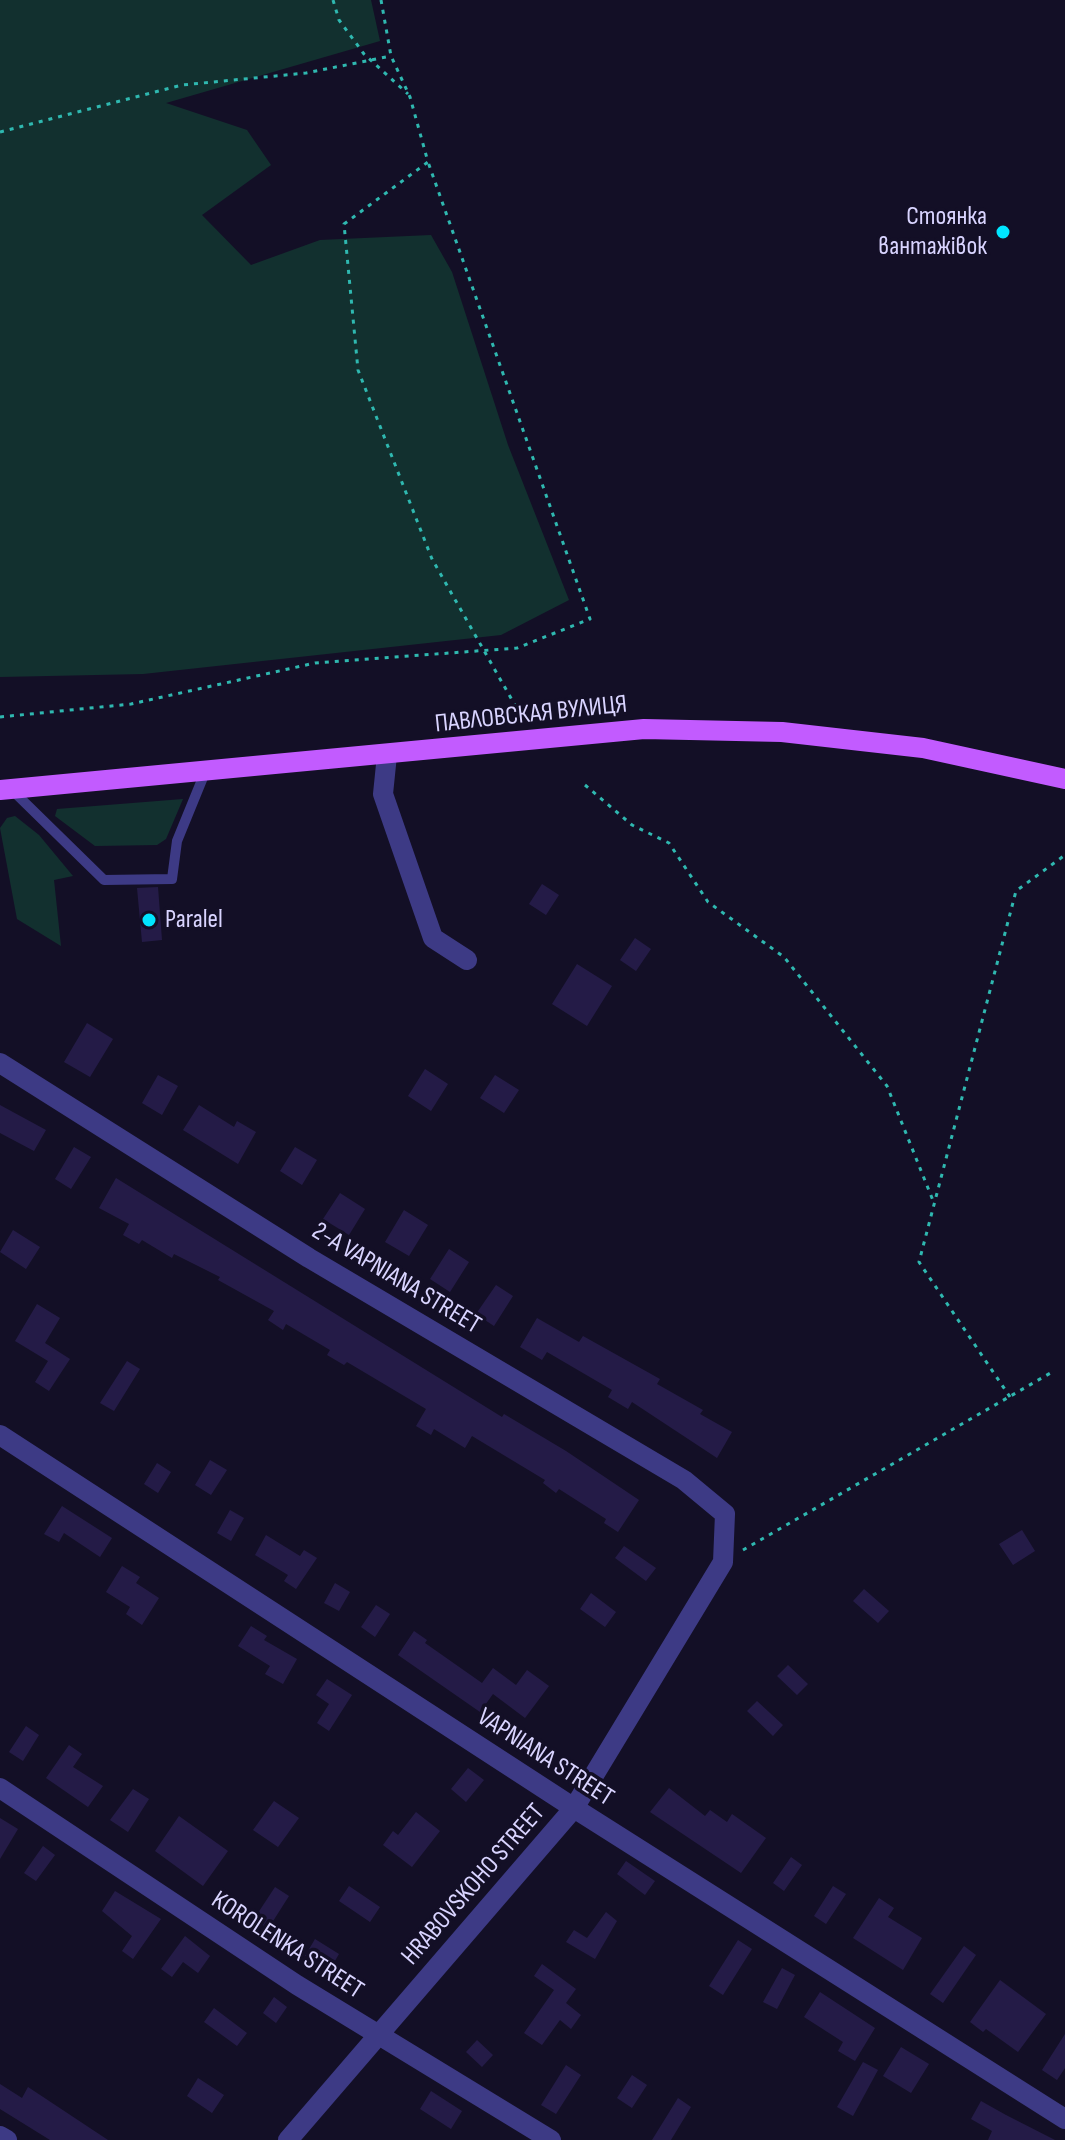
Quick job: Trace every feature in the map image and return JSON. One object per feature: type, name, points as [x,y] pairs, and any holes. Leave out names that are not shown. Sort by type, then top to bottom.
[{"type":"main road","name":"ПАВЛОВСКАЯ ВУЛИЦЯ","points":[[5,789],[644,729],[782,732],[923,748],[1065,779]]},
{"type":"street","points":[[387,755],[383,794],[433,938],[467,960]]},
{"type":"street","name":"2-A VAPNIANA STREET","points":[[0,1063],[309,1258],[684,1480],[725,1514],[723,1562]]},
{"type":"street","name":"VAPNIANA STREET","points":[[0,1435],[574,1808],[1065,2119]]},
{"type":"street","name":"HRABOVSKOHO STREET","points":[[288,2140],[574,1808],[723,1562]]},
{"type":"street","name":"KOROLENKA STREET","points":[[0,1788],[284,1976],[551,2140]]},
{"type":"street","points":[[0,2136],[7,2140]]},
{"type":"lane","points":[[5,789],[104,880],[172,879],[177,841],[206,769]]},
{"type":"path","points":[[333,0],[339,20],[364,54],[410,97]]},
{"type":"path","points":[[0,717],[131,704],[315,663],[517,648],[590,619],[428,162],[410,97],[391,56],[381,0]]},
{"type":"path","points":[[0,132],[182,85],[306,73],[391,56]]},
{"type":"path","points":[[428,162],[344,224],[358,370],[432,559],[516,707]]},
{"type":"path","points":[[585,785],[632,825],[669,843],[708,902],[784,957],[887,1086],[934,1203]]},
{"type":"path","points":[[1010,1397],[919,1262],[1016,891],[1065,855]]},
{"type":"path","points":[[723,1562],[1054,1371]]},
{"type":"green space","points":[[0,0],[371,0],[380,41],[166,103],[247,130],[271,165],[202,215],[251,265],[320,240],[431,235],[452,272],[508,445],[569,600],[501,635],[143,674],[0,677]]},
{"type":"green space","points":[[183,799],[166,839],[157,845],[95,846],[55,816],[57,809]]},
{"type":"green space","points":[[15,816],[39,835],[73,876],[54,880],[61,946],[17,919],[0,828],[7,818]]},
{"type":"building","points":[[542,884],[559,895],[546,915],[529,904]]},
{"type":"building","points":[[158,887],[162,940],[142,942],[137,888]]},
{"type":"building","points":[[635,938],[651,949],[636,971],[620,960]]},
{"type":"building","points":[[577,964],[612,986],[587,1026],[552,1004]]},
{"type":"building","points":[[87,1023],[113,1039],[90,1077],[64,1062]]},
{"type":"building","points":[[425,1069],[448,1084],[431,1111],[408,1096]]},
{"type":"building","points":[[158,1075],[178,1086],[162,1115],[142,1103]]},
{"type":"building","points":[[495,1075],[519,1090],[504,1113],[480,1098]]},
{"type":"building","points":[[0,1105],[46,1130],[34,1151],[0,1133]]},
{"type":"building","points":[[199,1105],[234,1127],[237,1121],[256,1132],[238,1164],[183,1130]]},
{"type":"building","points":[[74,1147],[91,1157],[71,1189],[55,1179]]},
{"type":"building","points":[[295,1147],[317,1160],[302,1185],[280,1171]]},
{"type":"building","points":[[116,1178],[502,1417],[504,1414],[566,1451],[639,1500],[618,1532],[604,1523],[606,1519],[559,1489],[556,1493],[543,1483],[545,1480],[472,1436],[465,1448],[434,1429],[431,1435],[416,1426],[426,1409],[347,1362],[344,1365],[327,1355],[330,1350],[286,1324],[283,1330],[268,1320],[274,1311],[218,1280],[220,1277],[174,1254],[172,1258],[142,1240],[139,1244],[123,1235],[129,1224],[99,1208]]},
{"type":"building","points":[[340,1193],[365,1209],[349,1235],[323,1219]]},
{"type":"building","points":[[404,1210],[428,1225],[409,1256],[385,1242]]},
{"type":"building","points":[[13,1230],[40,1247],[26,1269],[0,1252]]},
{"type":"building","points":[[449,1249],[469,1262],[450,1292],[430,1279]]},
{"type":"building","points":[[496,1285],[513,1296],[494,1326],[476,1314]]},
{"type":"building","points":[[37,1304],[60,1318],[45,1343],[70,1359],[49,1391],[35,1382],[48,1361],[15,1341]]},
{"type":"building","points":[[537,1318],[579,1342],[583,1336],[660,1379],[657,1384],[703,1410],[700,1414],[732,1432],[717,1458],[632,1402],[628,1409],[608,1397],[612,1390],[547,1352],[542,1360],[520,1347]]},
{"type":"building","points":[[127,1361],[140,1369],[114,1411],[100,1403]]},
{"type":"building","points":[[210,1460],[227,1470],[211,1495],[195,1485]]},
{"type":"building","points":[[157,1463],[171,1472],[158,1493],[144,1484]]},
{"type":"building","points":[[62,1506],[112,1538],[100,1557],[64,1533],[59,1542],[44,1534]]},
{"type":"building","points":[[230,1510],[244,1518],[231,1541],[217,1533]]},
{"type":"building","points":[[1022,1530],[1035,1551],[1013,1565],[999,1544]]},
{"type":"building","points":[[266,1535],[300,1556],[304,1550],[317,1558],[296,1589],[284,1581],[288,1575],[255,1555]]},
{"type":"building","points":[[624,1546],[656,1568],[646,1581],[615,1558]]},
{"type":"building","points":[[122,1566],[140,1577],[136,1583],[159,1598],[142,1625],[126,1614],[130,1607],[106,1592]]},
{"type":"building","points":[[335,1583],[350,1592],[339,1611],[324,1603]]},
{"type":"building","points":[[864,1589],[889,1611],[878,1623],[853,1601]]},
{"type":"building","points":[[591,1593],[616,1612],[605,1627],[580,1609]]},
{"type":"building","points":[[376,1605],[390,1614],[375,1637],[361,1627]]},
{"type":"building","points":[[251,1626],[267,1636],[264,1640],[297,1659],[283,1684],[265,1674],[270,1666],[238,1646]]},
{"type":"building","points":[[414,1631],[427,1640],[425,1643],[482,1683],[493,1668],[516,1685],[527,1670],[549,1686],[525,1718],[493,1694],[480,1712],[398,1655]]},
{"type":"building","points":[[788,1665],[808,1684],[797,1695],[777,1676]]},
{"type":"building","points":[[327,1679],[352,1695],[329,1731],[317,1723],[329,1704],[316,1695]]},
{"type":"building","points":[[757,1701],[783,1725],[773,1736],[747,1711]]},
{"type":"building","points":[[26,1726],[39,1735],[23,1761],[9,1752]]},
{"type":"building","points":[[69,1745],[82,1754],[73,1767],[103,1786],[88,1807],[46,1778]]},
{"type":"building","points":[[468,1768],[484,1780],[466,1802],[451,1789]]},
{"type":"building","points":[[669,1788],[705,1816],[710,1810],[727,1822],[732,1814],[766,1838],[741,1873],[650,1812]]},
{"type":"building","points":[[133,1789],[149,1799],[128,1832],[110,1820]]},
{"type":"building","points":[[274,1801],[299,1818],[278,1847],[253,1830]]},
{"type":"building","points":[[416,1812],[440,1831],[412,1867],[383,1845],[393,1831],[398,1835]]},
{"type":"building","points":[[179,1816],[228,1851],[203,1886],[155,1851]]},
{"type":"building","points":[[0,1818],[18,1829],[0,1859]]},
{"type":"building","points":[[43,1846],[55,1855],[36,1881],[24,1873]]},
{"type":"building","points":[[791,1857],[802,1865],[784,1891],[773,1883]]},
{"type":"building","points":[[626,1861],[655,1881],[645,1895],[617,1874]]},
{"type":"building","points":[[349,1886],[380,1907],[370,1922],[339,1901]]},
{"type":"building","points":[[833,1886],[846,1894],[826,1924],[814,1916]]},
{"type":"building","points":[[275,1887],[289,1896],[268,1929],[254,1919]]},
{"type":"building","points":[[115,1891],[161,1919],[133,1959],[122,1951],[132,1936],[102,1911]]},
{"type":"building","points":[[879,1898],[894,1908],[888,1917],[922,1938],[903,1970],[853,1938]]},
{"type":"building","points":[[606,1912],[617,1921],[595,1959],[566,1942],[574,1930],[587,1938]]},
{"type":"building","points":[[185,1936],[210,1956],[198,1973],[183,1962],[172,1977],[161,1969]]},
{"type":"building","points":[[315,1939],[339,1954],[329,1971],[305,1956]]},
{"type":"building","points":[[738,1940],[752,1949],[723,1995],[709,1986]]},
{"type":"building","points":[[964,1946],[976,1955],[943,2003],[930,1994]]},
{"type":"building","points":[[542,1964],[576,1989],[566,2003],[581,2015],[571,2029],[560,2020],[542,2045],[524,2033],[554,1990],[534,1976]]},
{"type":"building","points":[[782,1968],[795,1975],[777,2009],[763,2002]]},
{"type":"building","points":[[1000,1980],[1046,2014],[1018,2052],[986,2029],[983,2032],[970,2022]]},
{"type":"building","points":[[820,1992],[875,2028],[855,2061],[838,2051],[843,2042],[804,2017]]},
{"type":"building","points":[[274,1997],[287,2007],[276,2023],[263,2013]]},
{"type":"building","points":[[214,2008],[247,2033],[237,2046],[204,2022]]},
{"type":"building","points":[[1065,2034],[1065,2068],[1057,2080],[1042,2070]]},
{"type":"building","points":[[477,2040],[493,2055],[482,2067],[466,2052]]},
{"type":"building","points":[[901,2047],[929,2064],[911,2093],[883,2076]]},
{"type":"building","points":[[863,2062],[878,2070],[853,2116],[837,2107]]},
{"type":"building","points":[[566,2065],[581,2075],[556,2114],[541,2105]]},
{"type":"building","points":[[632,2075],[647,2085],[632,2108],[617,2098]]},
{"type":"building","points":[[198,2078],[224,2095],[212,2113],[187,2096]]},
{"type":"building","points":[[0,2084],[22,2098],[28,2087],[108,2140],[50,2140],[0,2109]]},
{"type":"building","points":[[431,2091],[462,2111],[451,2129],[420,2109]]},
{"type":"building","points":[[678,2098],[691,2107],[671,2140],[652,2140]]},
{"type":"building","points":[[981,2101],[1055,2140],[988,2140],[992,2131],[971,2119]]},
{"type":"place","name":"Стоянка вантажівок","points":[[1003,232]]},
{"type":"place","name":"Paralel","points":[[149,920]]}]
